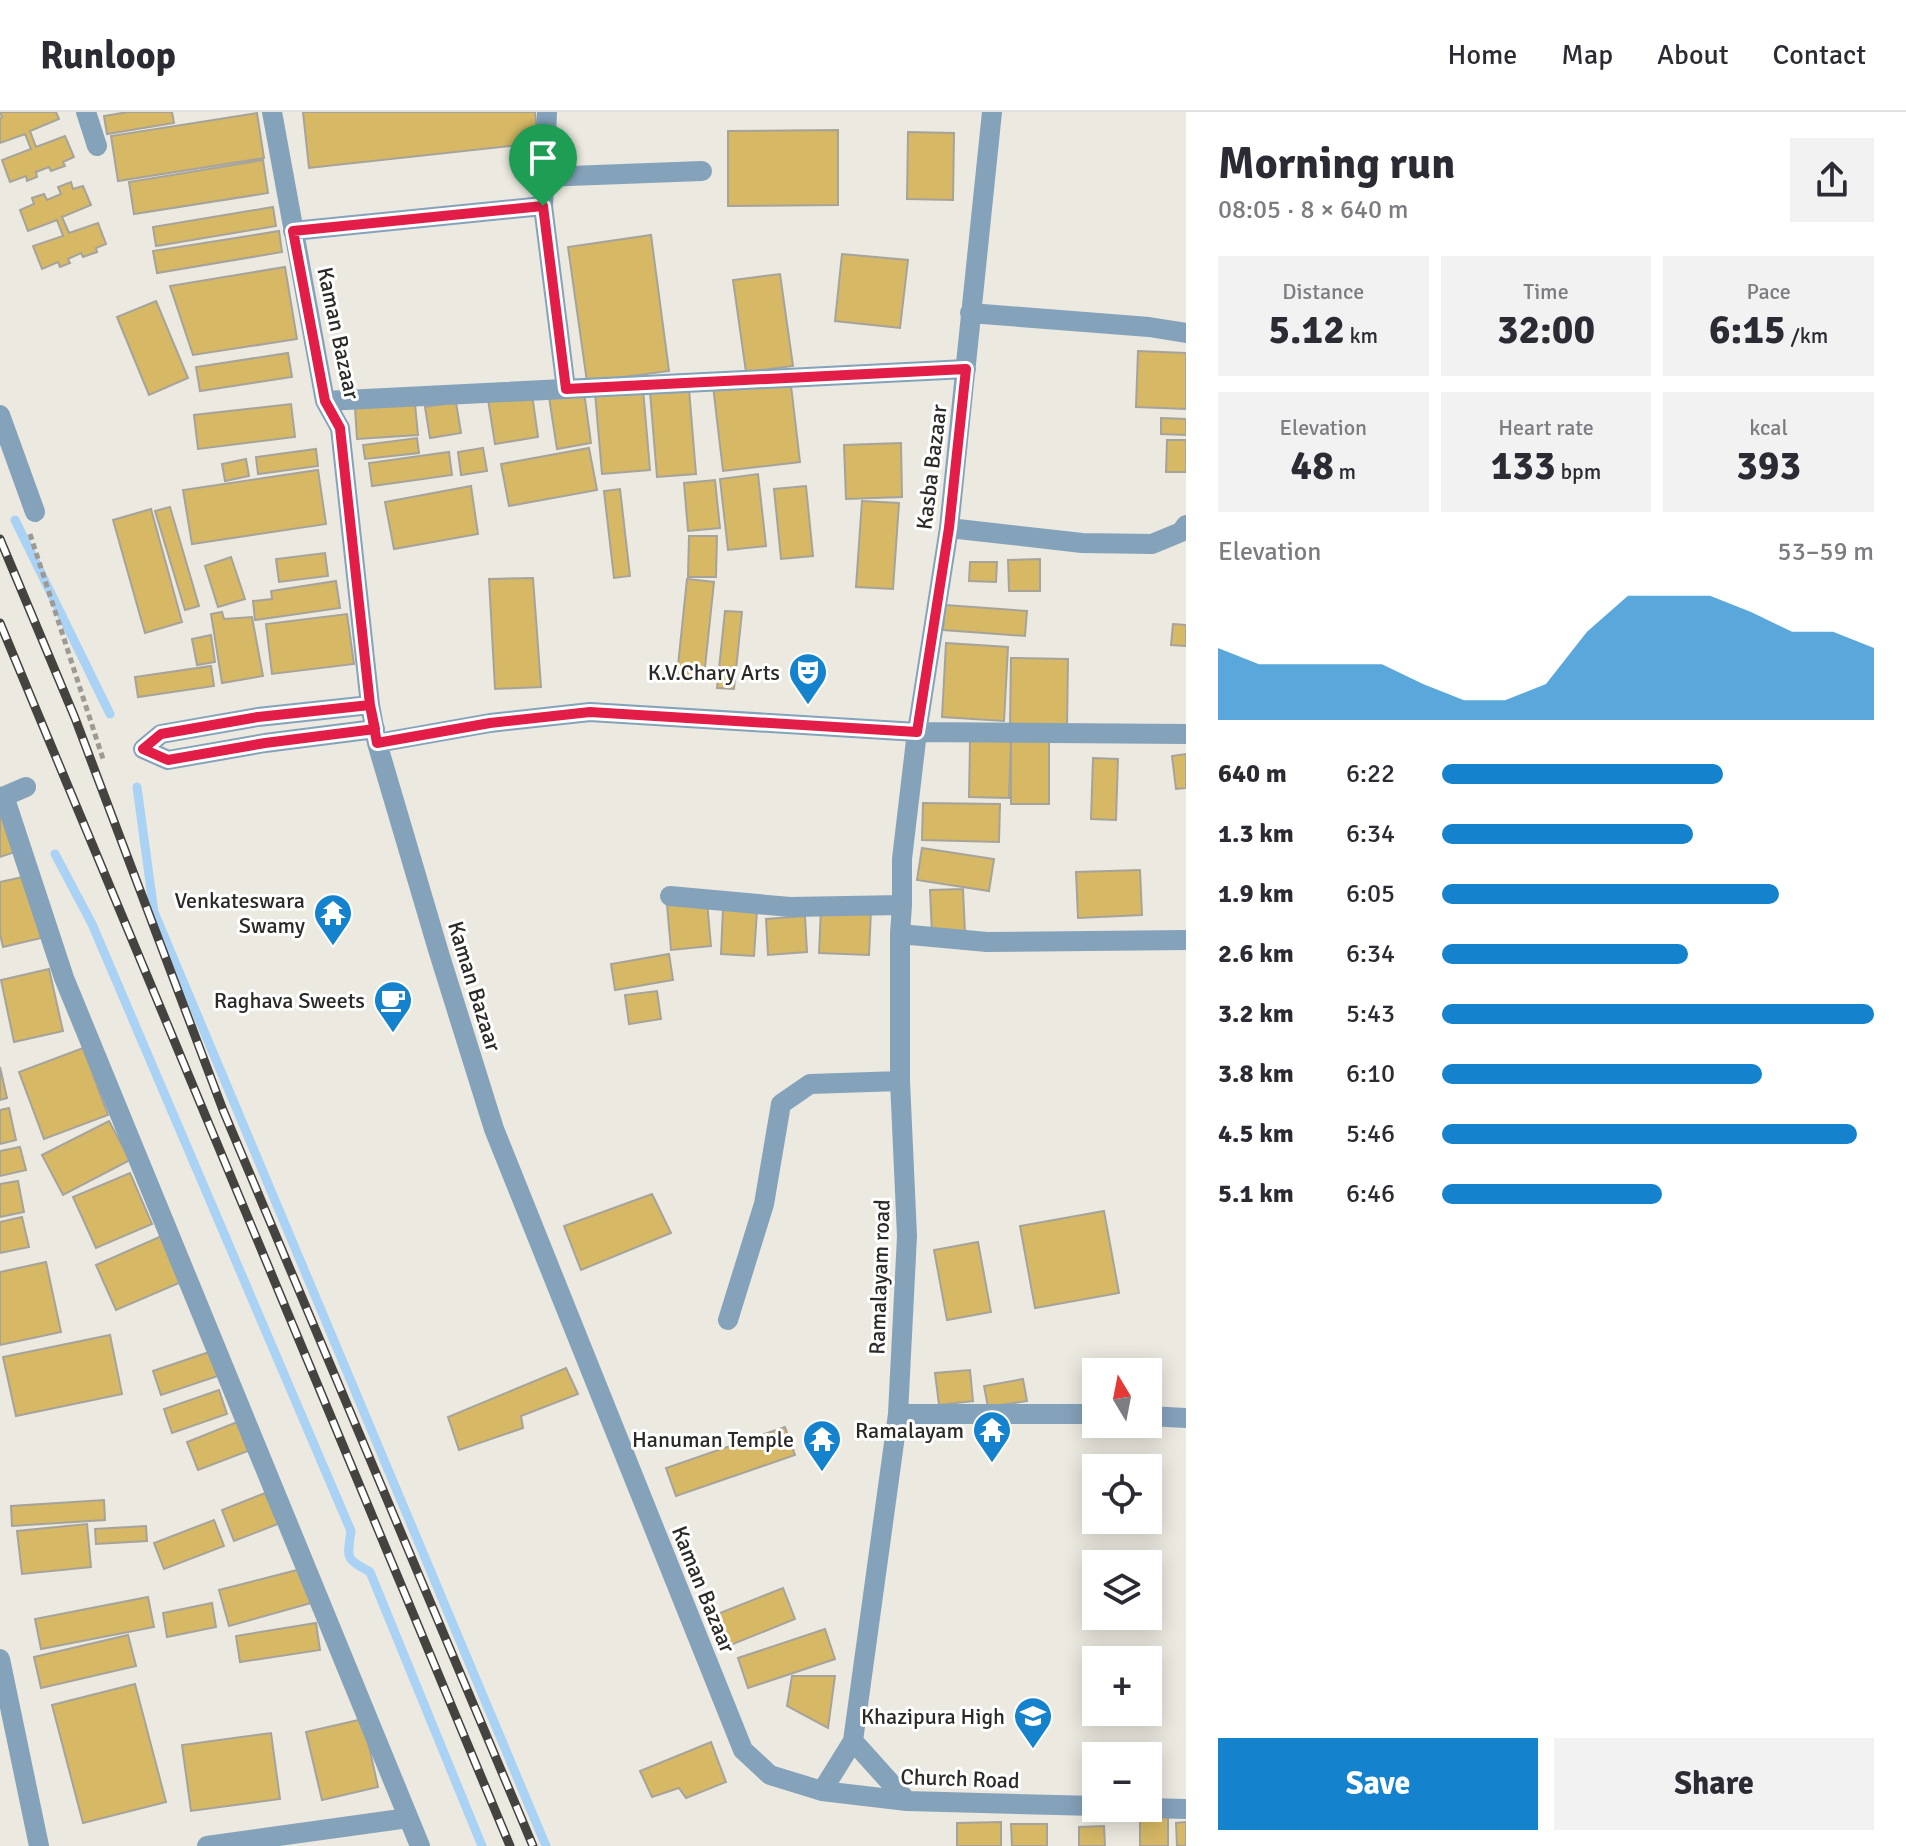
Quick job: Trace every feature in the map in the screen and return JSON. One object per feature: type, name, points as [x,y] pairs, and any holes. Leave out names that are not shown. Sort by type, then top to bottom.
[{"type":"street","points":[[86,112],[97,146]]},
{"type":"street","name":"Kaman Bazaar","points":[[272,112],[325,401],[340,428],[376,736],[494,1129],[743,1750],[770,1775],[822,1791]]},
{"type":"street","points":[[547,112],[543,206],[566,389]]},
{"type":"street","name":"Kasba Bazaar","points":[[917,732],[949,528],[992,112]]},
{"type":"street","points":[[543,177],[702,171]]},
{"type":"street","points":[[293,231],[543,206]]},
{"type":"street","points":[[970,313],[1149,327],[1186,333]]},
{"type":"street","points":[[325,401],[966,369]]},
{"type":"street","points":[[0,415],[32,521]]},
{"type":"street","points":[[949,528],[1082,543],[1152,544],[1181,532],[1186,525]]},
{"type":"street","points":[[370,705],[258,717],[161,734],[143,749],[168,760],[265,743],[376,736],[590,712],[917,732],[1186,734]]},
{"type":"street","name":"Ramalayam road","points":[[853,1741],[898,1414],[907,1236],[900,1081],[902,859],[917,732]]},
{"type":"street","points":[[26,787],[2,797],[64,978],[420,1846]]},
{"type":"street","points":[[670,896],[790,907],[902,905]]},
{"type":"street","points":[[900,934],[987,942],[1186,940]]},
{"type":"street","points":[[728,1320],[764,1204],[781,1104],[810,1084],[900,1081]]},
{"type":"street","points":[[898,1414],[1082,1414]]},
{"type":"street","points":[[1162,1417],[1186,1418]]},
{"type":"street","points":[[0,1659],[39,1846]]},
{"type":"street","points":[[822,1791],[853,1741],[907,1801]]},
{"type":"street","name":"Church Road","points":[[822,1791],[907,1801],[1082,1806]]},
{"type":"street","points":[[1162,1808],[1186,1809]]},
{"type":"street","points":[[207,1846],[408,1818]]},
{"type":"path","points":[[32,521],[104,762]]},
{"type":"building","points":[[0,112],[56,112],[59,119],[30,131],[36,147],[65,136],[74,157],[63,162],[65,166],[36,172],[37,177],[27,181],[26,176],[10,182],[2,160],[31,149],[25,134],[0,143]]},
{"type":"building","points":[[128,112],[172,112],[174,123],[107,134],[104,116]]},
{"type":"building","points":[[303,112],[535,112],[538,143],[309,168]]},
{"type":"building","points":[[257,113],[264,158],[118,181],[111,136]]},
{"type":"building","points":[[838,130],[838,205],[728,206],[728,131]]},
{"type":"building","points":[[908,132],[954,133],[953,200],[907,199]]},
{"type":"building","points":[[263,160],[268,193],[134,214],[129,182]]},
{"type":"building","points":[[71,182],[73,189],[83,186],[91,205],[62,217],[69,233],[98,223],[106,244],[96,248],[97,252],[83,257],[81,253],[68,259],[70,263],[60,267],[58,262],[42,269],[33,246],[63,236],[57,220],[28,231],[20,210],[34,204],[32,198],[44,194],[47,200],[61,194],[58,187]]},
{"type":"building","points":[[273,207],[276,226],[156,246],[153,227]]},
{"type":"building","points":[[279,231],[282,252],[157,273],[153,251]]},
{"type":"building","points":[[651,235],[669,371],[587,382],[568,247]]},
{"type":"building","points":[[842,254],[908,260],[900,328],[835,321]]},
{"type":"building","points":[[285,267],[297,339],[193,355],[170,286]]},
{"type":"building","points":[[780,274],[793,366],[746,372],[733,280]]},
{"type":"building","points":[[156,301],[188,378],[149,395],[117,317]]},
{"type":"building","points":[[1138,351],[1186,353],[1186,409],[1136,407]]},
{"type":"building","points":[[288,353],[292,377],[200,391],[196,367]]},
{"type":"building","points":[[790,377],[800,462],[723,471],[713,386]]},
{"type":"building","points":[[531,387],[538,437],[495,444],[487,393]]},
{"type":"building","points":[[643,389],[650,470],[602,474],[595,393]]},
{"type":"building","points":[[689,389],[696,474],[657,477],[650,392]]},
{"type":"building","points":[[584,392],[591,443],[557,449],[549,397]]},
{"type":"building","points":[[456,402],[461,433],[430,438],[425,407]]},
{"type":"building","points":[[291,404],[295,437],[198,449],[194,415]]},
{"type":"building","points":[[415,404],[418,435],[357,439],[355,408]]},
{"type":"building","points":[[1161,418],[1186,419],[1186,435],[1161,434]]},
{"type":"building","points":[[417,438],[419,453],[365,459],[363,445]]},
{"type":"building","points":[[1167,440],[1186,440],[1186,472],[1166,472]]},
{"type":"building","points":[[901,443],[902,497],[846,499],[844,445]]},
{"type":"building","points":[[483,448],[487,471],[461,475],[458,452]]},
{"type":"building","points":[[589,448],[597,490],[509,506],[501,464]]},
{"type":"building","points":[[316,449],[318,466],[258,474],[256,457]]},
{"type":"building","points":[[449,452],[452,475],[372,486],[369,463]]},
{"type":"building","points":[[246,459],[249,476],[225,481],[222,464]]},
{"type":"building","points":[[318,470],[326,524],[192,544],[183,490]]},
{"type":"building","points":[[758,474],[766,546],[728,550],[720,479]]},
{"type":"building","points":[[715,480],[720,528],[688,531],[684,483]]},
{"type":"building","points":[[471,486],[478,534],[394,549],[385,502]]},
{"type":"building","points":[[806,486],[813,556],[781,559],[774,489]]},
{"type":"building","points":[[620,489],[630,576],[614,578],[604,491]]},
{"type":"building","points":[[862,501],[899,503],[893,589],[856,587]]},
{"type":"building","points":[[170,507],[199,606],[185,610],[155,511]]},
{"type":"building","points":[[151,509],[182,622],[145,633],[113,520]]},
{"type":"building","points":[[689,536],[717,536],[716,577],[688,577]]},
{"type":"building","points":[[325,553],[328,576],[279,582],[276,559]]},
{"type":"building","points":[[231,557],[245,599],[218,607],[205,566]]},
{"type":"building","points":[[1040,559],[1040,591],[1009,591],[1008,560]]},
{"type":"building","points":[[970,562],[997,562],[996,582],[969,581]]},
{"type":"building","points":[[533,578],[541,687],[495,689],[489,579]]},
{"type":"building","points":[[687,579],[714,582],[704,677],[677,675]]},
{"type":"building","points":[[336,581],[340,608],[255,620],[253,601],[272,599],[271,591]]},
{"type":"building","points":[[945,605],[1027,611],[1025,636],[943,630]]},
{"type":"building","points":[[725,611],[742,612],[734,689],[717,688]]},
{"type":"building","points":[[222,612],[224,619],[252,617],[263,676],[222,683],[211,614]]},
{"type":"building","points":[[347,614],[354,664],[272,674],[266,624]]},
{"type":"building","points":[[1173,624],[1186,625],[1186,646],[1171,645]]},
{"type":"building","points":[[211,635],[215,662],[197,665],[192,639]]},
{"type":"building","points":[[946,643],[1008,647],[1004,721],[942,717]]},
{"type":"building","points":[[1011,658],[1068,659],[1067,728],[1010,727]]},
{"type":"building","points":[[211,666],[214,686],[138,697],[135,677]]},
{"type":"building","points":[[970,740],[1011,741],[1009,798],[969,797]]},
{"type":"building","points":[[1011,741],[1049,741],[1049,804],[1011,804]]},
{"type":"building","points":[[1186,754],[1186,788],[1176,789],[1172,756]]},
{"type":"building","points":[[1093,758],[1118,759],[1116,820],[1091,819]]},
{"type":"building","points":[[923,803],[1000,804],[999,842],[922,840]]},
{"type":"building","points":[[0,809],[18,851],[0,857]]},
{"type":"building","points":[[922,848],[994,859],[989,891],[917,880]]},
{"type":"building","points":[[1140,870],[1142,915],[1078,918],[1076,872]]},
{"type":"building","points":[[27,876],[41,938],[3,947],[0,882]]},
{"type":"building","points":[[963,889],[965,933],[932,934],[930,890]]},
{"type":"building","points":[[707,901],[711,946],[671,950],[667,905]]},
{"type":"building","points":[[723,908],[757,910],[754,956],[721,954]]},
{"type":"building","points":[[821,908],[871,910],[869,955],[819,953]]},
{"type":"building","points":[[805,916],[807,952],[768,955],[766,919]]},
{"type":"building","points":[[669,954],[673,980],[615,990],[611,964]]},
{"type":"building","points":[[49,969],[63,1031],[14,1042],[1,980]]},
{"type":"building","points":[[657,991],[661,1019],[629,1024],[625,995]]},
{"type":"building","points":[[83,1048],[108,1115],[44,1139],[19,1072]]},
{"type":"building","points":[[0,1067],[7,1098],[0,1100]]},
{"type":"building","points":[[9,1108],[16,1140],[0,1144],[0,1110]]},
{"type":"building","points":[[109,1121],[130,1160],[63,1195],[42,1155]]},
{"type":"building","points":[[20,1147],[26,1170],[0,1176],[0,1151]]},
{"type":"building","points":[[130,1173],[152,1224],[96,1248],[73,1197]]},
{"type":"building","points":[[18,1181],[24,1212],[0,1217],[0,1184]]},
{"type":"building","points":[[652,1194],[671,1233],[581,1270],[564,1226]]},
{"type":"building","points":[[1104,1211],[1119,1293],[1035,1308],[1020,1226]]},
{"type":"building","points":[[22,1217],[29,1247],[0,1253],[0,1222]]},
{"type":"building","points":[[166,1234],[186,1280],[116,1310],[96,1265]]},
{"type":"building","points":[[978,1242],[991,1312],[947,1320],[934,1250]]},
{"type":"building","points":[[46,1262],[61,1332],[0,1345],[0,1272]]},
{"type":"building","points":[[110,1335],[122,1394],[16,1416],[3,1357]]},
{"type":"building","points":[[209,1352],[218,1376],[161,1395],[153,1371]]},
{"type":"building","points":[[566,1368],[578,1394],[521,1416],[523,1428],[459,1450],[448,1417]]},
{"type":"building","points":[[970,1370],[973,1401],[939,1405],[935,1373]]},
{"type":"building","points":[[1023,1379],[1027,1401],[988,1407],[984,1386]]},
{"type":"building","points":[[219,1390],[227,1414],[172,1433],[164,1409]]},
{"type":"building","points":[[237,1422],[248,1451],[198,1470],[187,1442]]},
{"type":"building","points":[[785,1427],[795,1455],[676,1496],[666,1468]]},
{"type":"building","points":[[265,1493],[278,1524],[234,1541],[222,1510]]},
{"type":"building","points":[[104,1500],[105,1520],[12,1526],[11,1506]]},
{"type":"building","points":[[214,1520],[224,1546],[164,1569],[154,1543]]},
{"type":"building","points":[[87,1524],[91,1567],[22,1574],[17,1531]]},
{"type":"building","points":[[146,1526],[147,1541],[96,1544],[95,1529]]},
{"type":"building","points":[[301,1569],[311,1603],[229,1626],[219,1590]]},
{"type":"building","points":[[783,1588],[795,1619],[728,1646],[715,1615]]},
{"type":"building","points":[[148,1597],[154,1627],[41,1649],[35,1619]]},
{"type":"building","points":[[212,1603],[216,1627],[167,1637],[163,1613]]},
{"type":"building","points":[[316,1623],[320,1650],[240,1662],[236,1636]]},
{"type":"building","points":[[825,1629],[835,1659],[748,1688],[738,1658]]},
{"type":"building","points":[[128,1635],[136,1666],[41,1688],[34,1657]]},
{"type":"building","points":[[792,1676],[835,1676],[828,1728],[787,1706]]},
{"type":"building","points":[[135,1684],[166,1802],[83,1823],[52,1705]]},
{"type":"building","points":[[363,1719],[378,1787],[322,1800],[306,1732]]},
{"type":"building","points":[[271,1733],[280,1799],[191,1811],[182,1745]]},
{"type":"building","points":[[711,1742],[726,1782],[686,1798],[679,1788],[652,1797],[640,1771]]},
{"type":"building","points":[[1162,1817],[1168,1817],[1168,1846],[1140,1846],[1140,1822],[1162,1822]]},
{"type":"building","points":[[1001,1822],[1001,1846],[957,1846],[957,1823]]},
{"type":"building","points":[[1186,1822],[1186,1846],[1177,1846],[1176,1823]]},
{"type":"building","points":[[1011,1824],[1047,1824],[1047,1846],[1012,1846]]},
{"type":"building","points":[[1104,1826],[1105,1846],[1079,1846],[1079,1827]]},
{"type":"waterway","points":[[15,520],[110,714]]},
{"type":"waterway","points":[[137,787],[154,912],[546,1846]]},
{"type":"waterway","points":[[55,854],[92,924],[351,1531],[350,1557],[370,1572],[482,1846]]},
{"type":"railway","points":[[0,539],[75,718],[223,1110],[533,1846]]},
{"type":"railway","points":[[0,623],[510,1846]]},
{"type":"place","name":"K.V.Chary Arts","points":[[808,706]]},
{"type":"place","name":"Venkateswara Swamy","points":[[333,947]]},
{"type":"place","name":"Raghava Sweets","points":[[393,1034]]},
{"type":"place","name":"Ramalayam","points":[[992,1464]]},
{"type":"place","name":"Hanuman Temple","points":[[822,1473]]},
{"type":"place","name":"Khazipura High","points":[[1033,1750]]},
{"type":"route","points":[[543,206],[293,231],[325,401],[340,428],[375,729],[265,743],[168,760],[143,749],[161,734],[258,717],[370,705],[377,743],[490,723],[590,712],[917,732],[949,528],[966,369],[566,389],[543,206]]}]
